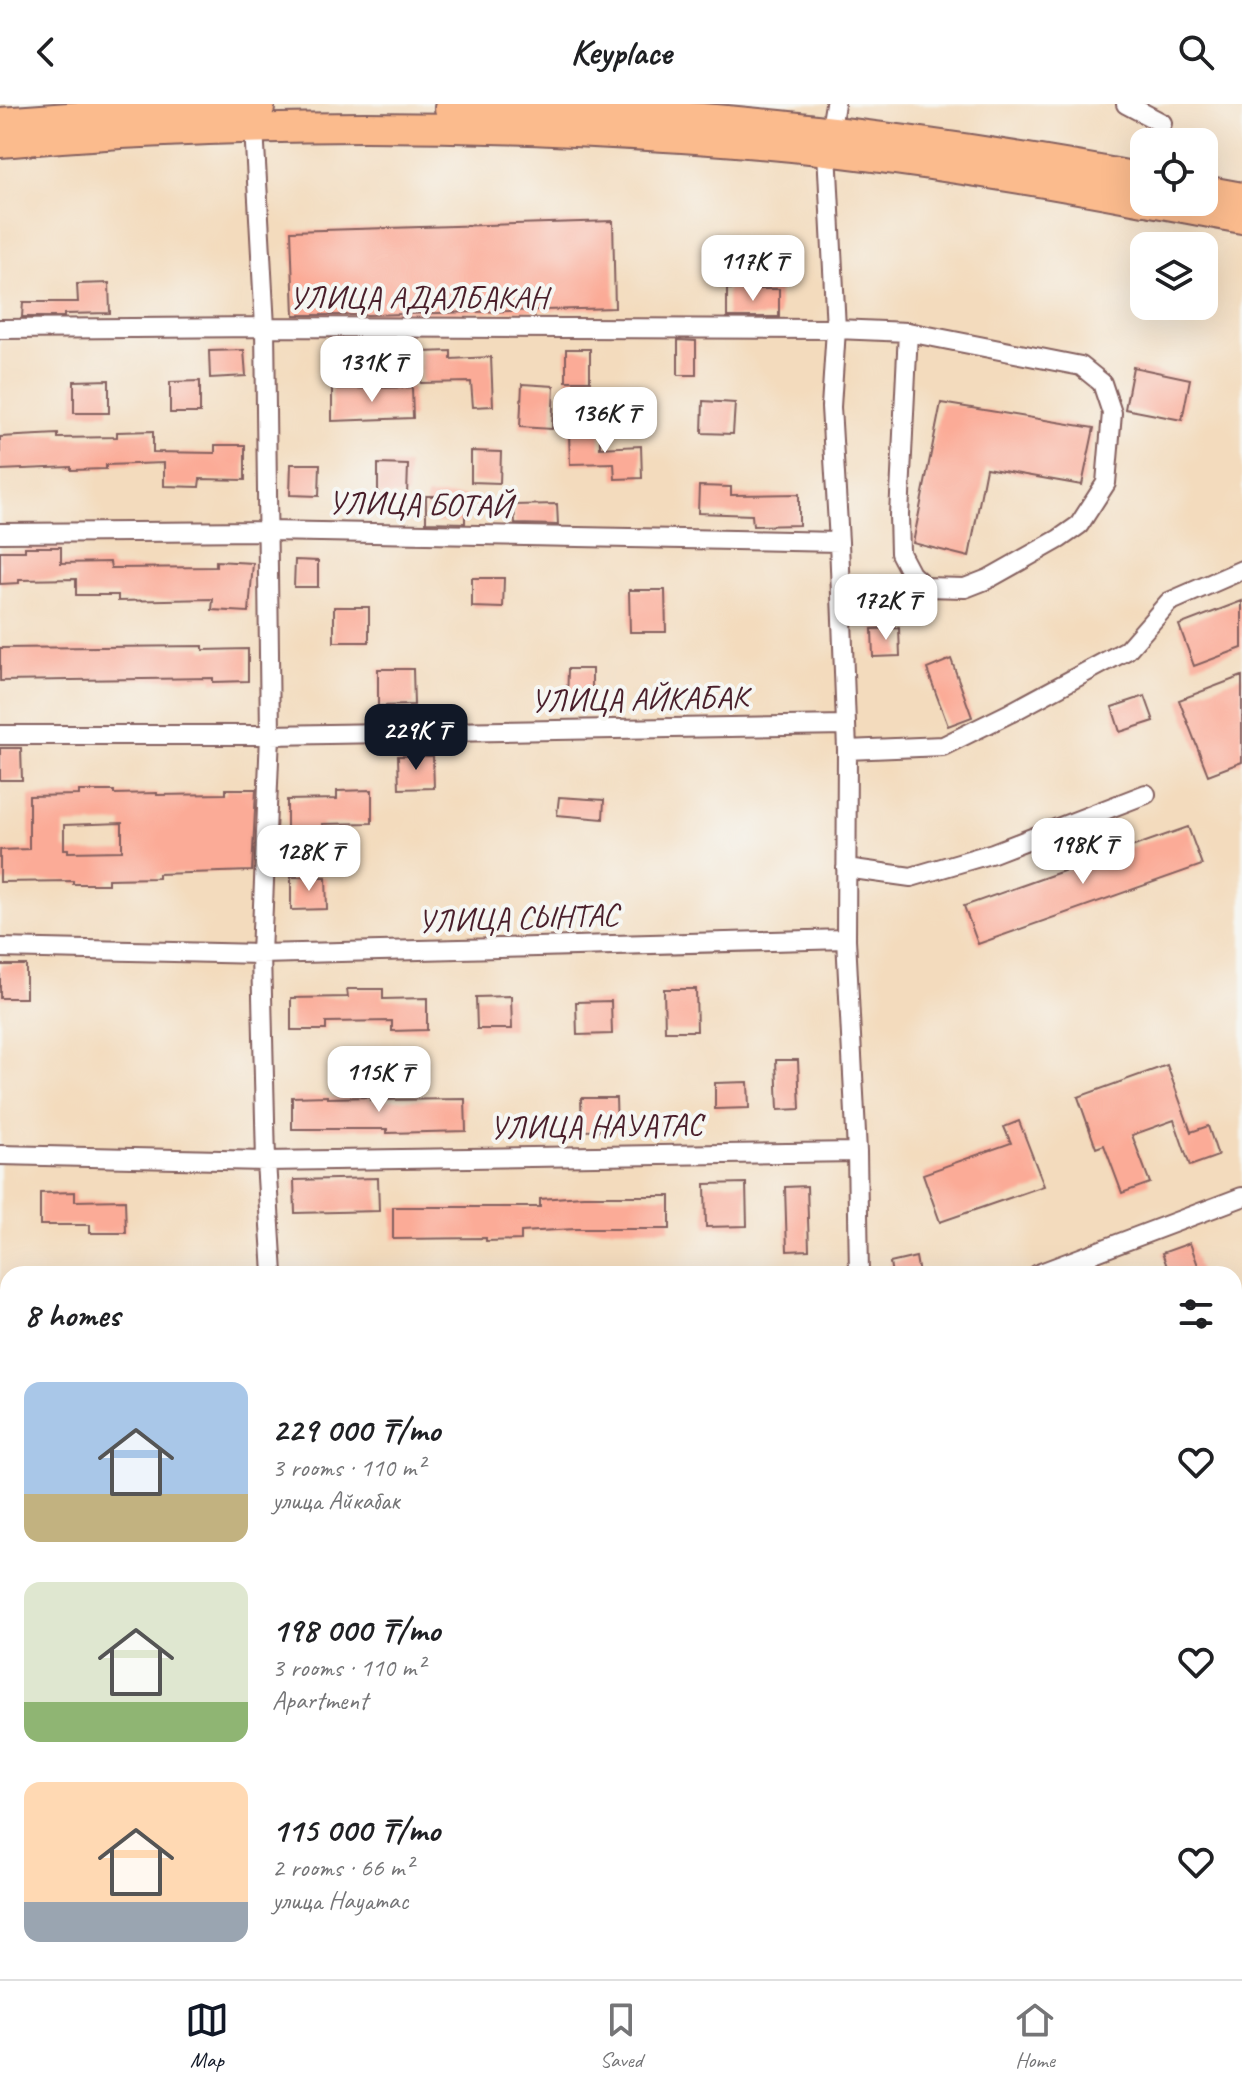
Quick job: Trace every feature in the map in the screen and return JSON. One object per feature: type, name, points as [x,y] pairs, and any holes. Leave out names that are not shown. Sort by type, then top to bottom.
[{"type":"main road","points":[[0,122],[151,111],[258,108],[464,108],[652,113],[831,128],[1130,175]]},
{"type":"main road","points":[[0,143],[254,127],[463,127],[684,137],[831,128],[1011,176],[1130,198]]},
{"type":"main road","points":[[1218,193],[1242,197]]},
{"type":"main road","points":[[1218,215],[1242,219]]},
{"type":"street","points":[[1126,104],[1162,123]]},
{"type":"street","points":[[254,127],[265,327],[270,735],[261,954],[266,1161],[273,1266]]},
{"type":"street","points":[[831,128],[836,329],[831,407],[847,750],[846,939],[857,1152],[859,1266]]},
{"type":"street","name":"УЛИЦА АДАЛБАКАН","points":[[0,329],[836,329],[908,332],[1081,366],[1102,383],[1112,413],[1106,483],[1079,525],[988,579],[965,588],[925,587],[911,574],[900,553],[908,332]]},
{"type":"street","name":"УЛИЦА БОТАЙ","points":[[0,533],[268,531],[839,542]]},
{"type":"street","points":[[847,750],[943,746],[1127,650],[1169,602],[1242,570]]},
{"type":"street","name":"УЛИЦА АЙКАБАК","points":[[0,735],[270,735],[846,725]]},
{"type":"street","points":[[846,868],[911,877],[993,853],[1146,794]]},
{"type":"street","name":"УЛИЦА СЫНТАС","points":[[0,948],[261,954],[846,939]]},
{"type":"street","name":"УЛИЦА НАУАТАС","points":[[0,1155],[266,1161],[857,1152]]},
{"type":"street","points":[[1059,1266],[1242,1197]]},
{"type":"building","points":[[613,221],[615,308],[294,315],[291,231]]},
{"type":"building","points":[[109,283],[110,313],[22,317],[23,302],[78,302],[77,284]]},
{"type":"building","points":[[727,289],[779,289],[779,317],[727,317]]},
{"type":"building","points":[[678,340],[696,341],[696,375],[678,375]]},
{"type":"building","points":[[566,349],[590,349],[590,381],[566,381]]},
{"type":"building","points":[[244,350],[246,376],[210,378],[209,351]]},
{"type":"building","points":[[451,351],[451,359],[491,357],[493,406],[473,407],[471,382],[421,383],[421,352]]},
{"type":"building","points":[[1133,367],[1190,379],[1182,420],[1125,409]]},
{"type":"building","points":[[109,380],[109,413],[74,413],[74,381]]},
{"type":"building","points":[[200,381],[200,413],[170,413],[170,382]]},
{"type":"building","points":[[522,384],[554,386],[552,429],[520,427]]},
{"type":"building","points":[[412,387],[413,418],[332,421],[332,389]]},
{"type":"building","points":[[703,401],[735,403],[733,434],[702,433]]},
{"type":"building","points":[[941,403],[1094,428],[1082,485],[986,468],[969,557],[913,543]]},
{"type":"building","points":[[153,431],[153,452],[215,453],[215,445],[245,445],[245,480],[200,479],[199,487],[164,486],[164,463],[106,465],[106,469],[0,470],[0,437],[58,434],[58,438],[117,437],[117,432]]},
{"type":"building","points":[[569,432],[600,432],[600,448],[641,446],[642,478],[615,479],[614,463],[570,464]]},
{"type":"building","points":[[471,451],[501,452],[500,483],[471,482]]},
{"type":"building","points":[[291,464],[320,464],[319,496],[290,495]]},
{"type":"building","points":[[378,464],[408,465],[407,496],[378,495]]},
{"type":"building","points":[[699,486],[731,487],[731,495],[799,494],[799,525],[753,526],[752,515],[698,513]]},
{"type":"building","points":[[426,496],[465,496],[465,523],[426,522]]},
{"type":"building","points":[[557,504],[558,525],[515,524],[514,505]]},
{"type":"building","points":[[25,547],[61,547],[61,563],[110,562],[111,568],[216,567],[216,561],[253,563],[249,612],[212,610],[213,599],[118,601],[118,595],[76,595],[76,579],[19,580],[19,583],[0,584],[0,551],[25,551]]},
{"type":"building","points":[[295,560],[318,561],[318,587],[294,587]]},
{"type":"building","points":[[472,578],[504,578],[503,608],[472,607]]},
{"type":"building","points":[[629,590],[665,590],[666,632],[630,632]]},
{"type":"building","points":[[1242,601],[1242,648],[1194,666],[1179,625]]},
{"type":"building","points":[[334,607],[369,607],[369,642],[334,642]]},
{"type":"building","points":[[899,628],[900,656],[873,657],[872,629]]},
{"type":"building","points":[[203,646],[203,650],[248,649],[248,681],[213,682],[213,678],[0,681],[0,648]]},
{"type":"building","points":[[951,659],[972,717],[948,726],[927,669]]},
{"type":"building","points":[[378,669],[413,669],[414,705],[378,706]]},
{"type":"building","points":[[568,669],[592,669],[592,706],[567,705]]},
{"type":"building","points":[[1242,676],[1242,762],[1208,775],[1179,700]]},
{"type":"building","points":[[1145,696],[1154,721],[1120,732],[1112,707]]},
{"type":"building","points":[[0,748],[21,748],[22,780],[0,780]]},
{"type":"building","points":[[398,756],[433,756],[434,788],[399,789]]},
{"type":"building","points":[[226,789],[256,789],[252,871],[158,874],[158,878],[108,879],[108,884],[0,882],[0,850],[29,849],[29,796],[79,795],[79,791],[157,795],[226,794]],"holes":[[[122,823],[122,851],[68,852],[64,849],[64,825]]]},
{"type":"building","points":[[372,790],[372,823],[322,824],[323,832],[287,832],[287,800],[337,799],[337,791]]},
{"type":"building","points":[[559,797],[604,800],[603,819],[557,815]]},
{"type":"building","points":[[1188,827],[1202,865],[978,944],[964,906]]},
{"type":"building","points":[[291,877],[326,877],[327,909],[291,910]]},
{"type":"building","points":[[0,965],[26,965],[26,998],[0,998]]},
{"type":"building","points":[[347,989],[383,989],[383,999],[427,998],[427,1030],[392,1031],[392,1021],[326,1022],[326,1030],[291,1030],[291,998],[348,997]]},
{"type":"building","points":[[664,989],[696,989],[697,1031],[665,1031]]},
{"type":"building","points":[[511,996],[512,1029],[477,1029],[476,997]]},
{"type":"building","points":[[611,1001],[612,1034],[577,1035],[576,1002]]},
{"type":"building","points":[[776,1060],[798,1060],[800,1109],[778,1110]]},
{"type":"building","points":[[1167,1065],[1191,1132],[1208,1126],[1218,1156],[1190,1166],[1174,1120],[1132,1135],[1150,1183],[1122,1193],[1104,1145],[1096,1148],[1078,1097]]},
{"type":"building","points":[[748,1082],[749,1108],[715,1109],[715,1083]]},
{"type":"building","points":[[292,1097],[371,1097],[371,1100],[465,1099],[466,1131],[387,1133],[387,1129],[292,1129]]},
{"type":"building","points":[[581,1098],[616,1098],[617,1130],[582,1131]]},
{"type":"building","points":[[1019,1121],[1044,1186],[940,1222],[923,1174],[1011,1143],[1004,1127]]},
{"type":"building","points":[[378,1178],[379,1211],[295,1213],[294,1180]]},
{"type":"building","points":[[746,1183],[747,1226],[706,1227],[705,1184]]},
{"type":"building","points":[[807,1186],[809,1250],[787,1251],[785,1187]]},
{"type":"building","points":[[75,1192],[75,1201],[125,1200],[126,1233],[90,1233],[90,1225],[40,1225],[40,1193]]},
{"type":"building","points":[[670,1196],[670,1229],[521,1232],[521,1240],[393,1239],[393,1207],[540,1207],[540,1199]]},
{"type":"building","points":[[1190,1243],[1198,1266],[1167,1266],[1162,1253]]},
{"type":"building","points":[[916,1257],[918,1266],[891,1266],[890,1263]]}]
